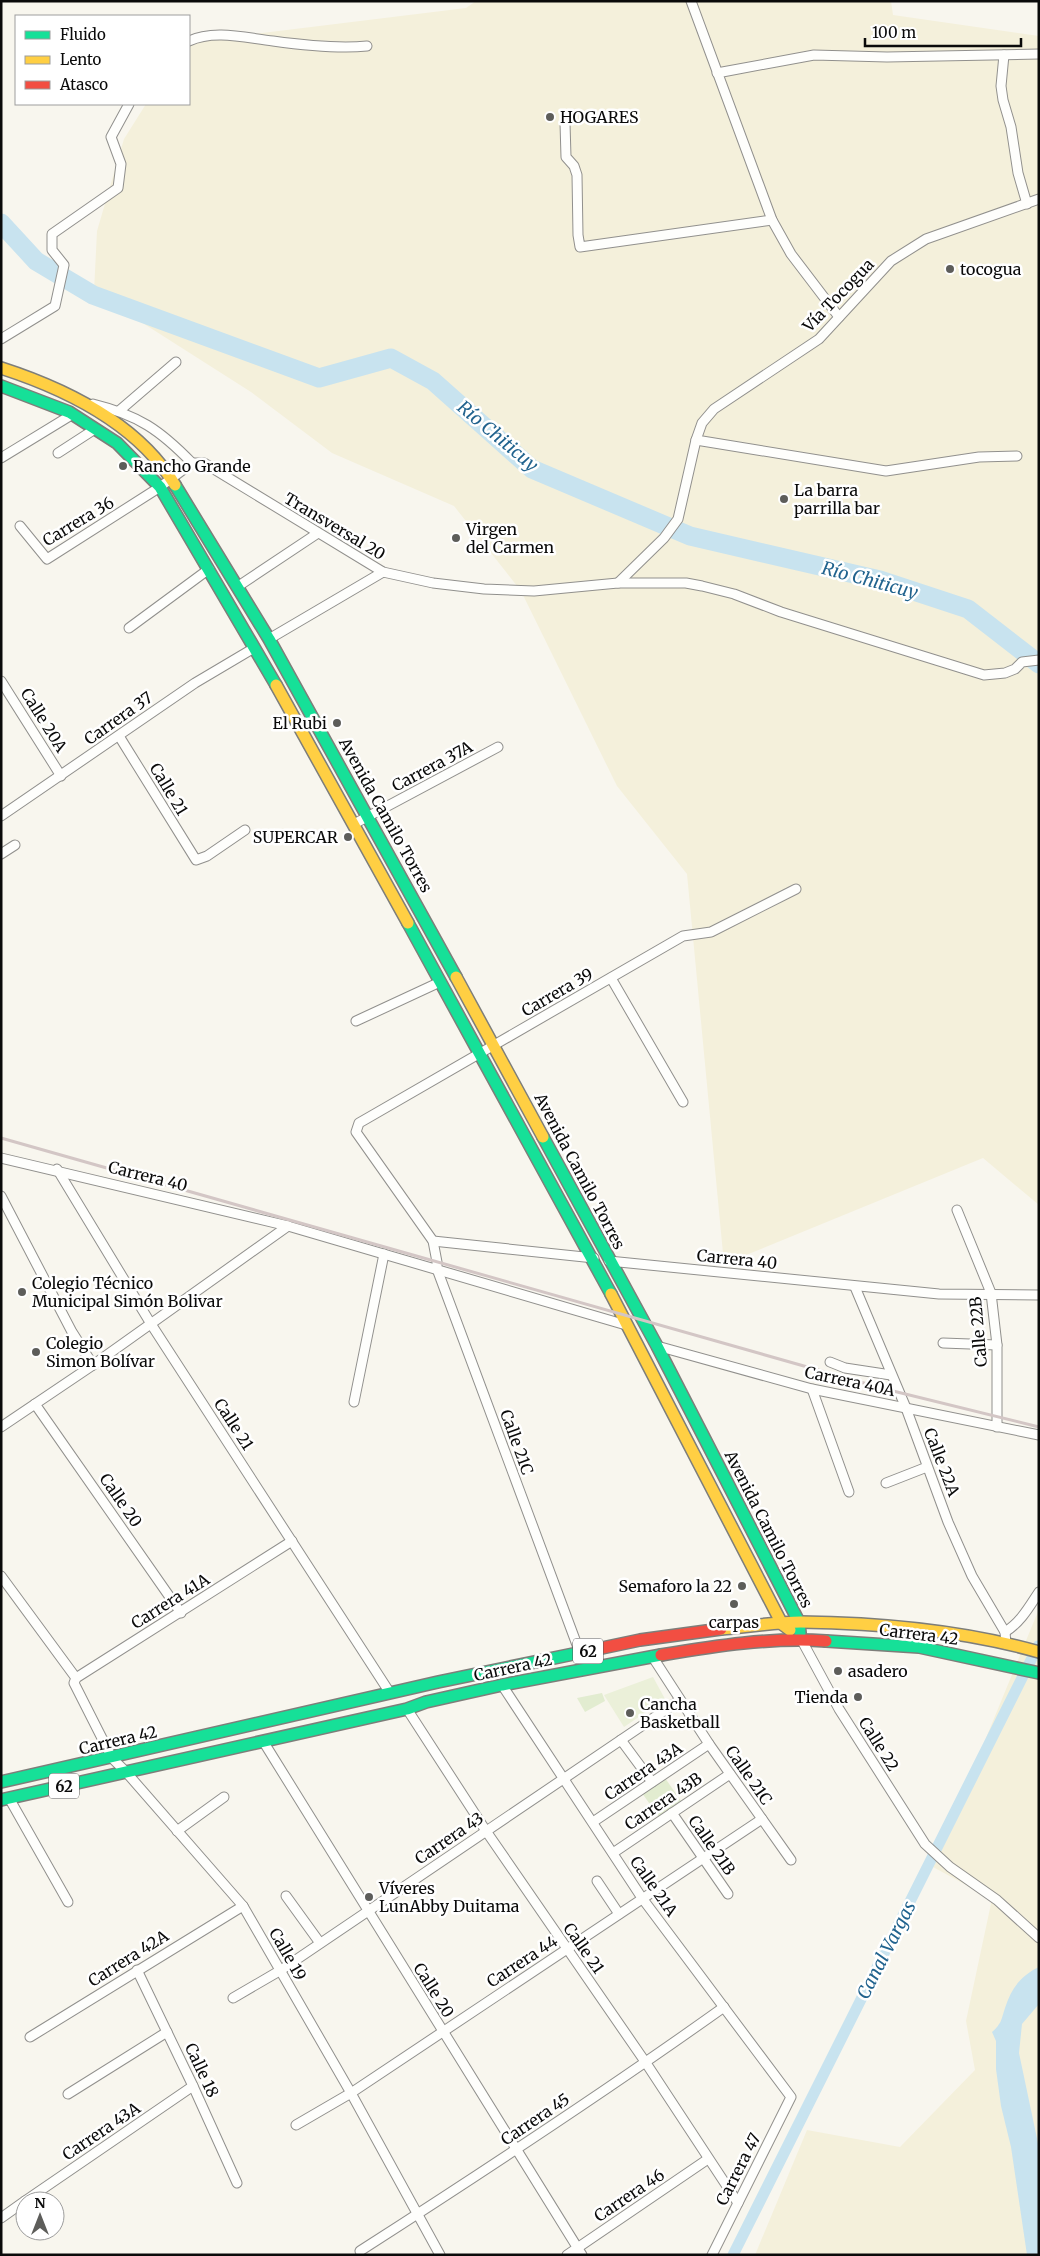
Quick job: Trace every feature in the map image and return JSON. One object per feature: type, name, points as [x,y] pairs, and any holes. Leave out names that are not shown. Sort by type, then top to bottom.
[{"type":"main road","name":"Avenida Camilo Torres","points":[[1,368],[20,374],[84,402],[137,440],[171,479],[269,639],[657,1346],[799,1622],[801,1639]]},
{"type":"main road","name":"Avenida Camilo Torres","points":[[1,386],[73,414],[117,443],[160,487],[209,569],[354,824],[592,1258],[782,1624],[801,1639]]},
{"type":"main road","name":"Carrera 42","points":[[2,1781],[112,1758],[390,1693],[580,1652],[698,1631],[799,1622],[918,1628],[1012,1645],[1039,1652]]},
{"type":"main road","name":"Carrera 42","points":[[5,1799],[407,1709],[426,1702],[502,1685],[714,1646],[801,1639],[919,1647],[1037,1672]]},
{"type":"street","points":[[691,1],[772,220],[791,254],[839,317]]},
{"type":"street","points":[[190,40],[197,37],[232,35],[275,42],[351,48],[367,46]]},
{"type":"street","points":[[1004,54],[1002,95],[1011,127],[1018,173],[1027,204]]},
{"type":"street","points":[[717,73],[814,55],[887,57],[1039,54]]},
{"type":"street","points":[[1,340],[56,306],[64,264],[52,250],[52,234],[118,188],[121,164],[111,137],[128,105]]},
{"type":"street","points":[[565,124],[566,157],[574,166],[577,175],[578,236],[580,247],[772,220]]},
{"type":"street","name":"Vía Tocogua","points":[[618,583],[664,538],[678,519],[696,440],[702,422],[714,409],[819,339],[891,261],[926,239],[1039,199]]},
{"type":"street","points":[[119,411],[176,362]]},
{"type":"street","name":"Transversal 20","points":[[84,402],[119,411],[169,439],[192,462],[204,463],[383,572],[433,583],[484,590],[534,590],[618,583]]},
{"type":"street","points":[[1,458],[73,414]]},
{"type":"street","points":[[58,453],[95,429]]},
{"type":"street","points":[[696,440],[886,471],[979,457],[1017,456]]},
{"type":"street","points":[[160,487],[192,462]]},
{"type":"street","name":"Carrera 36","points":[[20,526],[46,559],[160,487]]},
{"type":"street","points":[[237,587],[318,533]]},
{"type":"street","points":[[129,628],[209,569]]},
{"type":"street","points":[[269,639],[383,572]]},
{"type":"street","points":[[618,583],[686,583],[734,594],[781,612],[984,675],[1005,673],[1027,661],[1039,660]]},
{"type":"street","name":"Carrera 37","points":[[1,816],[194,683],[254,648]]},
{"type":"street","name":"Calle 20A","points":[[1,681],[61,776]]},
{"type":"street","name":"Calle 21","points":[[119,736],[193,858],[196,860],[201,859],[245,830]]},
{"type":"street","name":"Carrera 37A","points":[[354,824],[498,748]]},
{"type":"street","points":[[1,854],[15,845]]},
{"type":"street","name":"Carrera 39","points":[[433,1241],[363,1145],[356,1132],[359,1123],[480,1055],[683,936],[711,932],[796,889]]},
{"type":"street","points":[[610,978],[683,1102]]},
{"type":"street","points":[[356,1021],[440,982]]},
{"type":"street","name":"Carrera 40","points":[[1,1158],[57,1169],[288,1226],[626,1325]]},
{"type":"street","name":"Calle 21","points":[[57,1169],[151,1324],[390,1693]]},
{"type":"street","points":[[1,1196],[72,1332],[93,1365]]},
{"type":"street","name":"Calle 22B","points":[[957,1210],[991,1293],[997,1345],[997,1427]]},
{"type":"street","points":[[1,1427],[93,1365],[288,1226]]},
{"type":"street","name":"Carrera 40","points":[[433,1241],[855,1287],[939,1294],[991,1293],[1038,1295]]},
{"type":"street","name":"Calle 21C","points":[[433,1241],[437,1269],[580,1652]]},
{"type":"street","points":[[354,1402],[384,1254]]},
{"type":"street","name":"Calle 22A","points":[[855,1287],[906,1408],[927,1467],[972,1576],[1012,1645]]},
{"type":"street","points":[[943,1343],[997,1345]]},
{"type":"street","points":[[639,1350],[657,1346]]},
{"type":"street","name":"Carrera 40A","points":[[657,1346],[812,1389],[906,1408],[927,1410],[997,1427],[1039,1434]]},
{"type":"street","points":[[830,1362],[845,1368],[892,1375]]},
{"type":"street","points":[[812,1389],[849,1492]]},
{"type":"street","name":"Calle 20","points":[[35,1404],[181,1613]]},
{"type":"street","points":[[886,1483],[927,1467]]},
{"type":"street","name":"Carrera 41A","points":[[76,1678],[292,1541]]},
{"type":"street","points":[[1,1576],[76,1678]]},
{"type":"street","points":[[1005,1632],[1022,1617],[1039,1592]]},
{"type":"street","name":"Calle 22","points":[[801,1639],[839,1709],[925,1844],[941,1859],[997,1900],[1039,1938]]},
{"type":"street","name":"Calle 21C","points":[[652,1656],[709,1744],[791,1860]]},
{"type":"street","name":"Calle 19","points":[[76,1678],[74,1683],[77,1692],[112,1758],[243,1906],[351,2093],[440,2255]]},
{"type":"street","name":"Calle 21A","points":[[502,1685],[642,1898],[791,2097]]},
{"type":"street","name":"Carrera 43","points":[[233,1998],[281,1970],[680,1700]]},
{"type":"street","name":"Calle 21","points":[[407,1709],[486,1831],[566,1950],[646,2063],[738,2203]]},
{"type":"street","name":"Calle 20","points":[[263,1740],[579,2251]]},
{"type":"street","points":[[621,1740],[652,1782]]},
{"type":"street","name":"Carrera 43A","points":[[593,1822],[709,1744]]},
{"type":"street","name":"Carrera 43B","points":[[613,1853],[730,1774]]},
{"type":"street","points":[[177,1831],[224,1797]]},
{"type":"street","points":[[5,1799],[68,1902]]},
{"type":"street","name":"Calle 21B","points":[[672,1813],[728,1894]]},
{"type":"street","name":"Carrera 44","points":[[296,2126],[351,2093],[762,1819]]},
{"type":"street","points":[[597,1881],[619,1914]]},
{"type":"street","points":[[286,1896],[320,1943]]},
{"type":"street","name":"Carrera 42A","points":[[30,2036],[243,1906]]},
{"type":"street","name":"Calle 18","points":[[137,1970],[237,2183]]},
{"type":"street","name":"Carrera 45","points":[[360,2250],[517,2150],[646,2063],[724,2007]]},
{"type":"street","points":[[68,2094],[167,2032]]},
{"type":"street","name":"Carrera 43A","points":[[40,2191],[193,2086]]},
{"type":"street","name":"Carrera 47","points":[[712,2255],[791,2097]]},
{"type":"street","name":"Carrera 46","points":[[567,2255],[579,2251],[708,2159]]},
{"type":"street","name":"Carrera 43A","points":[[1,2218],[15,2208]]},
{"type":"shaded area","points":[[476,1],[891,1],[893,15],[1039,36],[1039,1205],[983,1158],[724,1264],[687,874],[617,786],[521,591],[454,506],[332,453],[251,392],[94,292],[97,231],[124,139],[145,105],[190,105],[190,42],[466,8]]},
{"type":"shaded area","points":[[1039,1609],[1039,2255],[755,2255],[807,2130],[900,2147],[975,2070],[966,2021],[992,1899],[933,1867]]},
{"type":"green space","name":"Cancha Basketball","points":[[653,1677],[665,1699],[624,1727],[604,1695]]},
{"type":"green space","points":[[602,1693],[605,1701],[585,1712],[577,1698]]},
{"type":"green space","points":[[665,1778],[681,1801],[659,1817],[642,1793]]},
{"type":"water","points":[[1039,1967],[1039,2004],[1022,2024],[1019,2053],[1039,2148],[1039,2255],[1027,2255],[1011,2147],[1001,2106],[996,2069],[996,2041],[992,2032],[1001,2021],[1013,1989],[1021,1979]]},
{"type":"waterway","name":"Río Chiticuy","points":[[1,223],[36,261],[93,295],[319,378],[391,358],[433,381],[532,469],[690,536],[880,580],[968,609],[1039,664]]},
{"type":"waterway","name":"Canal Vargas","points":[[733,2255],[1038,1646]]},
{"type":"railway","points":[[1,1138],[885,1389],[1039,1427]]},
{"type":"traffic: fast","points":[[1,386],[69,412],[117,443],[160,487],[276,685]]},
{"type":"traffic: fast","points":[[175,485],[269,639],[456,977]]},
{"type":"traffic: fast","points":[[408,923],[611,1294]]},
{"type":"traffic: fast","points":[[543,1137],[657,1346],[799,1622],[800,1633]]},
{"type":"traffic: fast","points":[[826,1641],[919,1647],[1039,1673]]},
{"type":"traffic: fast","points":[[1,1782],[438,1682],[583,1652]]},
{"type":"traffic: fast","points":[[1,1800],[407,1709],[426,1702],[502,1685],[661,1655]]},
{"type":"traffic: slow","points":[[1,368],[75,398],[99,412],[141,444],[160,463],[175,485]]},
{"type":"traffic: slow","points":[[276,685],[408,923]]},
{"type":"traffic: slow","points":[[456,977],[543,1137]]},
{"type":"traffic: slow","points":[[611,1294],[782,1624],[790,1630]]},
{"type":"traffic: slow","points":[[721,1629],[801,1622],[891,1626],[980,1638],[1039,1652]]},
{"type":"traffic: jam","points":[[583,1652],[640,1640],[721,1629]]},
{"type":"traffic: jam","points":[[661,1655],[764,1641],[826,1641]]},
{"type":"place","name":"HOGARES","points":[[550,117]]},
{"type":"place","name":"tocogua","points":[[950,269]]},
{"type":"place","name":"Rancho Grande","points":[[123,466]]},
{"type":"place","name":"La barra parrilla bar","points":[[784,499]]},
{"type":"place","name":"Virgen del Carmen","points":[[456,538]]},
{"type":"place","name":"El Rubi","points":[[337,723]]},
{"type":"place","name":"SUPERCAR","points":[[348,837]]},
{"type":"place","name":"Colegio Técnico Municipal Simón Bolivar","points":[[22,1292]]},
{"type":"place","name":"Colegio Simon Bolívar","points":[[36,1352]]},
{"type":"place","name":"Semaforo la 22","points":[[742,1586]]},
{"type":"place","name":"carpas","points":[[734,1604]]},
{"type":"place","name":"asadero","points":[[838,1671]]},
{"type":"place","name":"Tienda","points":[[858,1697]]},
{"type":"place","name":"Cancha Basketball","points":[[630,1713]]},
{"type":"place","name":"Víveres LunAbby Duitama","points":[[369,1897]]}]
